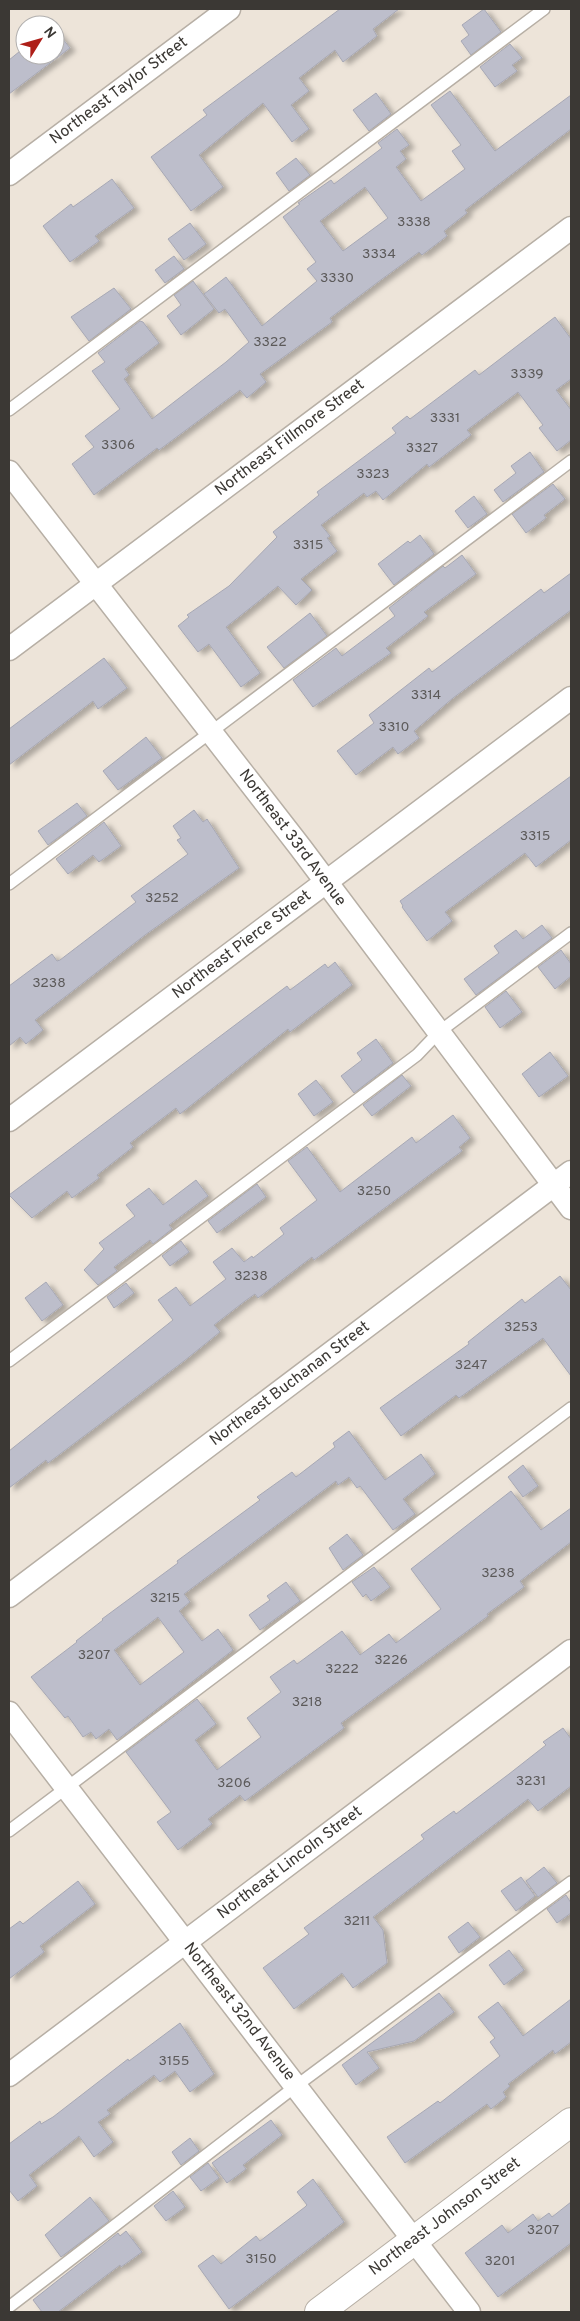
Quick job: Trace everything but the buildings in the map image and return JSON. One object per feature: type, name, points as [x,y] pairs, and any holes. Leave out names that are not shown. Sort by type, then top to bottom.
[{"type":"street","name":"Northeast Taylor Street","points":[[9,174],[229,9]]},
{"type":"street","name":"Northeast Fillmore Street","points":[[9,649],[571,228]]},
{"type":"street","name":"Northeast 33rd Avenue","points":[[9,472],[210,731],[439,1032],[563,1179],[571,1208]]},
{"type":"street","name":"Northeast Pierce Street","points":[[9,1120],[571,698]]},
{"type":"street","name":"Northeast Buchanan Street","points":[[9,1596],[563,1179]]},
{"type":"street","name":"Northeast Lincoln Street","points":[[9,2075],[571,1651]]},
{"type":"street","name":"Northeast 32nd Avenue","points":[[9,1712],[469,2312]]},
{"type":"street","name":"Northeast Johnson Street","points":[[319,2312],[571,2122]]},
{"type":"lane","points":[[9,410],[544,9]]},
{"type":"lane","points":[[9,884],[571,461]]},
{"type":"lane","points":[[9,1361],[417,1055],[439,1032],[571,933]]},
{"type":"lane","points":[[9,1831],[571,1408]]},
{"type":"lane","points":[[9,2307],[296,2086],[571,1882]]}]
